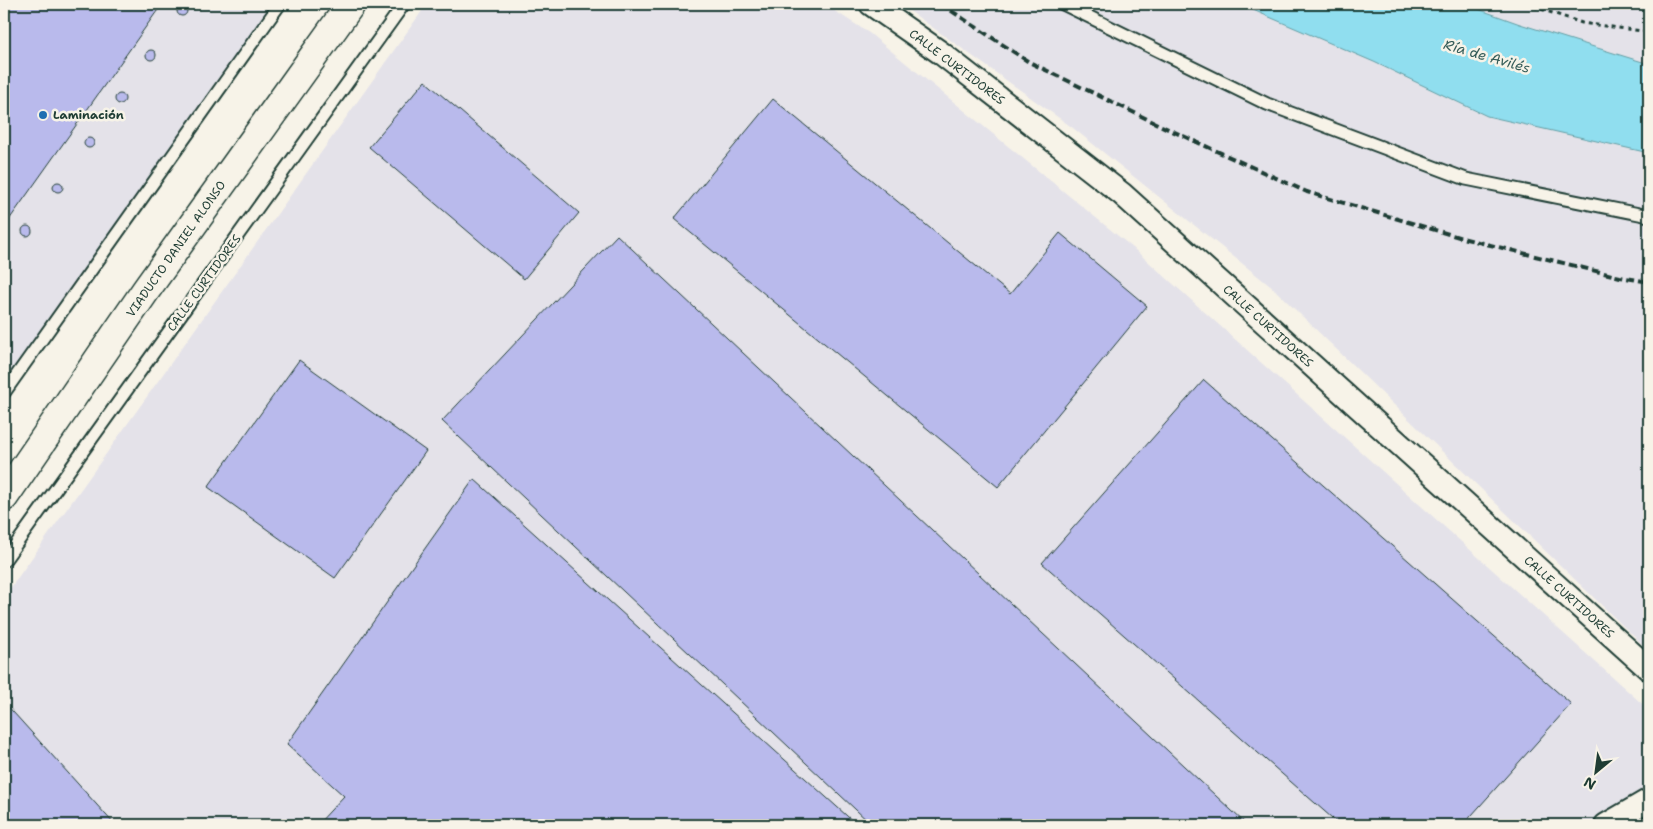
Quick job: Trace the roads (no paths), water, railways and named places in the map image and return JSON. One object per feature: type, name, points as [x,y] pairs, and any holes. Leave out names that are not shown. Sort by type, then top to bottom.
[{"type":"main road","name":"VIADUCTO DANIEL ALONSO","points":[[4,497],[351,4]]},
{"type":"street","name":"CALLE CURTIDORES","points":[[871,4],[941,52],[1122,194],[1649,668]]},
{"type":"street","points":[[1606,825],[1649,800]]},
{"type":"lane","points":[[4,394],[280,4]]},
{"type":"lane","name":"CALLE CURTIDORES","points":[[4,561],[404,4]]},
{"type":"lane","points":[[1063,4],[1267,104],[1466,179],[1649,216]]},
{"type":"water","name":"Ría de Avilés","points":[[1239,4],[1464,4],[1520,24],[1649,64],[1649,153],[1487,116],[1374,62]]},
{"type":"railway","points":[[941,4],[1029,62],[1170,130],[1307,192],[1462,238],[1620,277],[1649,282]]},
{"type":"place","name":"Laminación","points":[[43,115]]}]
